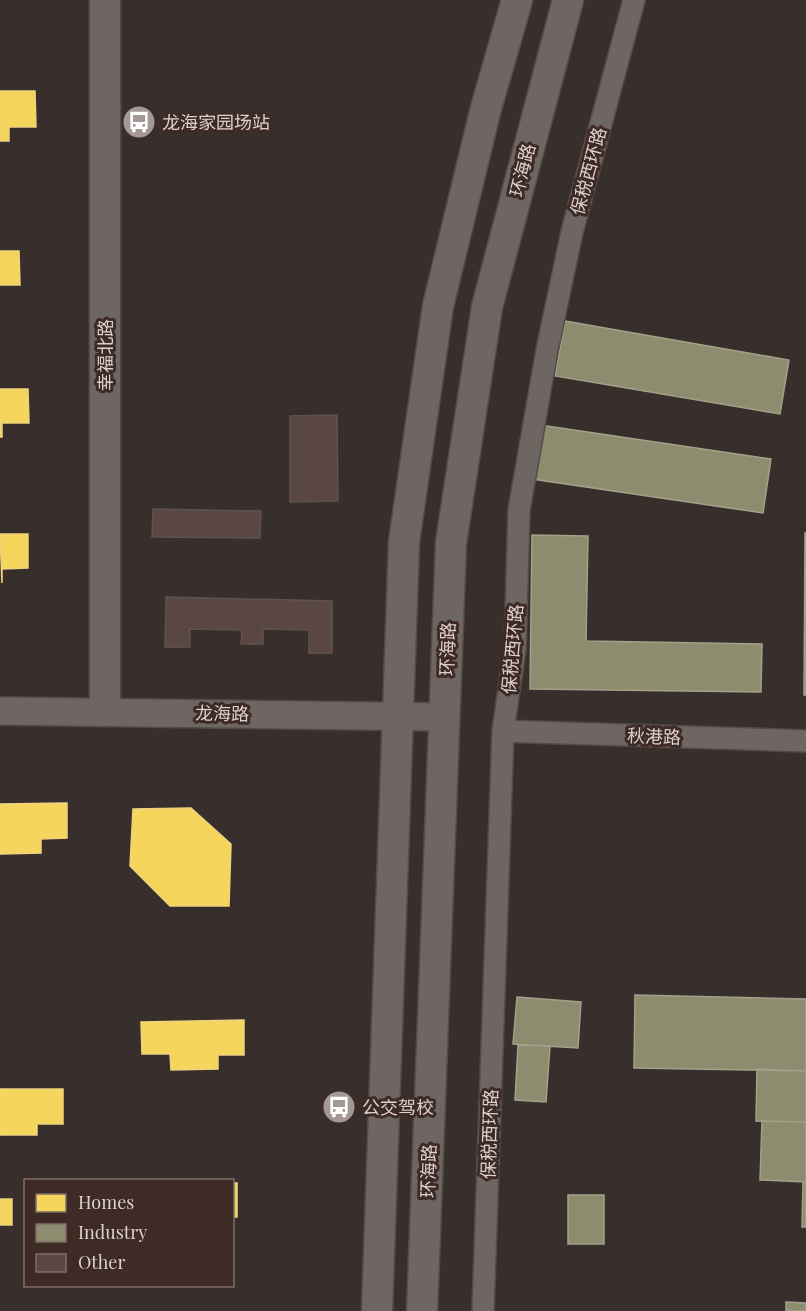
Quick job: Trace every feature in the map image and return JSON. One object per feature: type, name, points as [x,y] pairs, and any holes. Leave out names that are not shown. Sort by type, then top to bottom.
[{"type":"main road","name":"幸福北路","points":[[105,0],[105,711]]},
{"type":"main road","points":[[377,1311],[404,542],[436,318],[486,108],[517,0]]},
{"type":"main road","name":"环海路","points":[[422,1311],[451,543],[487,307],[568,0]]},
{"type":"street","name":"保税西环路","points":[[483,1311],[503,731],[514,649],[519,510],[547,350],[572,232],[634,0]]},
{"type":"street","name":"龙海路","points":[[0,711],[444,717]]},
{"type":"street","name":"秋港路","points":[[503,731],[806,741]]},
{"type":"building: Homes","points":[[0,91],[35,91],[36,127],[9,127],[9,141],[0,141]]},
{"type":"building: Homes","points":[[0,251],[19,251],[20,285],[0,285]]},
{"type":"building: Homes","points":[[0,389],[28,389],[29,423],[2,423],[2,437],[0,437]]},
{"type":"building: Homes","points":[[0,534],[28,534],[28,568],[2,569],[2,583]]},
{"type":"building: Homes","points":[[67,803],[67,838],[41,839],[41,853],[0,854],[0,804]]},
{"type":"building: Homes","points":[[191,808],[231,844],[229,906],[170,906],[130,866],[133,809]]},
{"type":"building: Homes","points":[[244,1020],[244,1055],[218,1055],[218,1069],[171,1070],[170,1054],[142,1054],[141,1022]]},
{"type":"building: Homes","points":[[0,1089],[63,1089],[63,1124],[37,1124],[37,1135],[0,1135]]},
{"type":"building: Homes","points":[[234,1183],[237,1183],[237,1217],[234,1217]]},
{"type":"building: Homes","points":[[0,1199],[12,1199],[12,1225],[0,1225]]},
{"type":"building: Industry","points":[[565,321],[789,360],[780,414],[555,376]]},
{"type":"building: Industry","points":[[540,425],[771,459],[763,513],[532,479]]},
{"type":"building: Industry","points":[[805,533],[806,695],[804,695]]},
{"type":"building: Industry","points":[[532,535],[588,536],[586,641],[762,644],[761,692],[530,689]]},
{"type":"building: Industry","points":[[635,995],[806,999],[806,1071],[634,1068]]},
{"type":"building: Industry","points":[[517,997],[581,1002],[578,1048],[513,1044]]},
{"type":"building: Industry","points":[[518,1045],[550,1046],[546,1102],[515,1100]]},
{"type":"building: Industry","points":[[757,1069],[806,1071],[806,1122],[756,1121]]},
{"type":"building: Industry","points":[[762,1121],[806,1122],[806,1182],[760,1180]]},
{"type":"building: Industry","points":[[803,1182],[806,1182],[806,1227],[802,1227]]},
{"type":"building: Industry","points":[[568,1195],[604,1195],[604,1244],[568,1244]]},
{"type":"building: Industry","points":[[786,1302],[806,1303],[806,1311],[786,1311]]},
{"type":"building: Other","points":[[337,415],[338,501],[290,502],[290,416]]},
{"type":"building: Other","points":[[153,509],[261,511],[260,538],[152,537]]},
{"type":"building: Other","points":[[166,597],[332,601],[332,653],[309,653],[309,630],[263,629],[263,644],[241,644],[242,630],[190,629],[190,647],[165,647]]},
{"type":"place","name":"龙海家园场站","points":[[139,122]]},
{"type":"place","name":"公交驾校","points":[[339,1107]]}]
